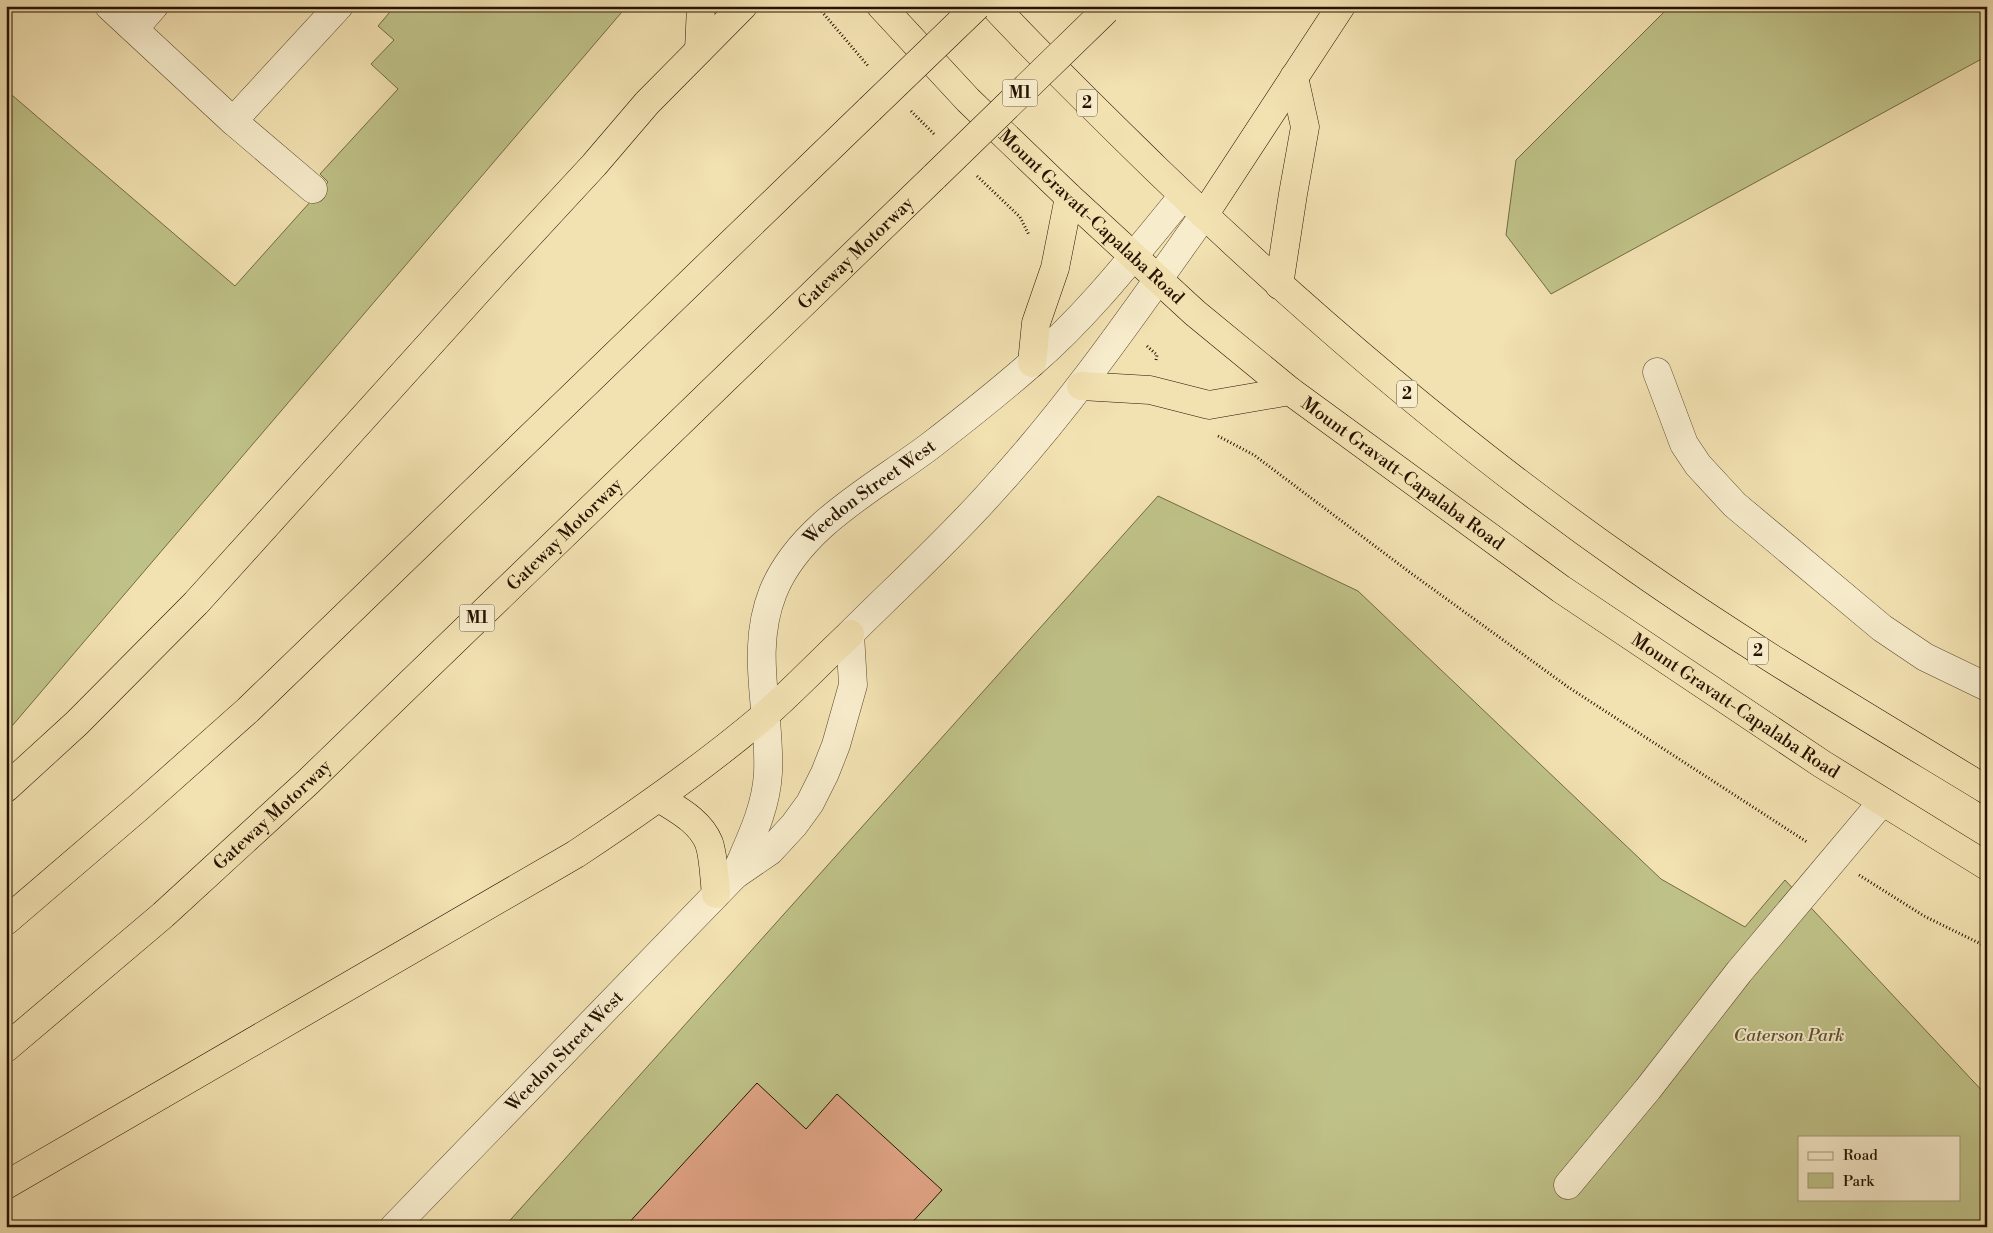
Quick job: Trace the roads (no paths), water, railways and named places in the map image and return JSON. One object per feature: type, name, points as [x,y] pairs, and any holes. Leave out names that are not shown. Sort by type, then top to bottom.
[{"type":"highway","points":[[699,50],[701,6]]},
{"type":"highway","points":[[6,788],[76,723],[196,603],[594,165],[647,103],[743,6]]},
{"type":"highway","name":"Mount Gravatt-Capalaba Road","points":[[881,6],[968,100],[1068,197],[1195,312],[1290,391],[1561,589],[1717,695],[1882,802],[1987,866]]},
{"type":"highway","points":[[6,921],[248,710],[976,6]]},
{"type":"highway","name":"2","points":[[994,6],[1089,104],[1183,196],[1280,285],[1392,381],[1481,453],[1628,564],[1753,648],[1987,790]]},
{"type":"highway","points":[[1204,215],[1341,6]]},
{"type":"highway","name":"Gateway Motorway","points":[[6,1048],[163,915],[308,782],[1108,8]]},
{"type":"highway","points":[[1280,285],[1305,127],[1294,77]]},
{"type":"highway","points":[[1032,363],[1036,323],[1055,268],[1068,197]]},
{"type":"highway","points":[[1081,386],[1150,390],[1209,405],[1290,391]]},
{"type":"highway","points":[[6,1185],[576,854],[659,798],[765,714],[850,634]]},
{"type":"highway","points":[[659,798],[691,818],[702,831],[709,844],[716,894]]},
{"type":"street","points":[[109,6],[233,121],[313,189]]},
{"type":"street","points":[[134,29],[154,6]]},
{"type":"street","points":[[233,121],[339,6]]},
{"type":"street","name":"Weedon Street West","points":[[735,875],[763,808],[768,766],[761,674],[761,647],[766,617],[774,591],[789,561],[828,520],[930,445],[1032,363],[1088,309],[1183,196]]},
{"type":"street","points":[[850,634],[994,489],[1081,386],[1204,215]]},
{"type":"street","points":[[1657,372],[1684,444],[1698,465],[1735,505],[1882,628],[1925,657],[1987,687]]},
{"type":"street","name":"Weedon Street West","points":[[394,1227],[716,894],[735,875],[770,851],[794,825],[810,803],[836,745],[853,685],[850,634]]},
{"type":"street","points":[[1568,1185],[1648,1089],[1739,972],[1882,802]]},
{"type":"park label","name":"Caterson Park","points":[[1789,1035]]}]
